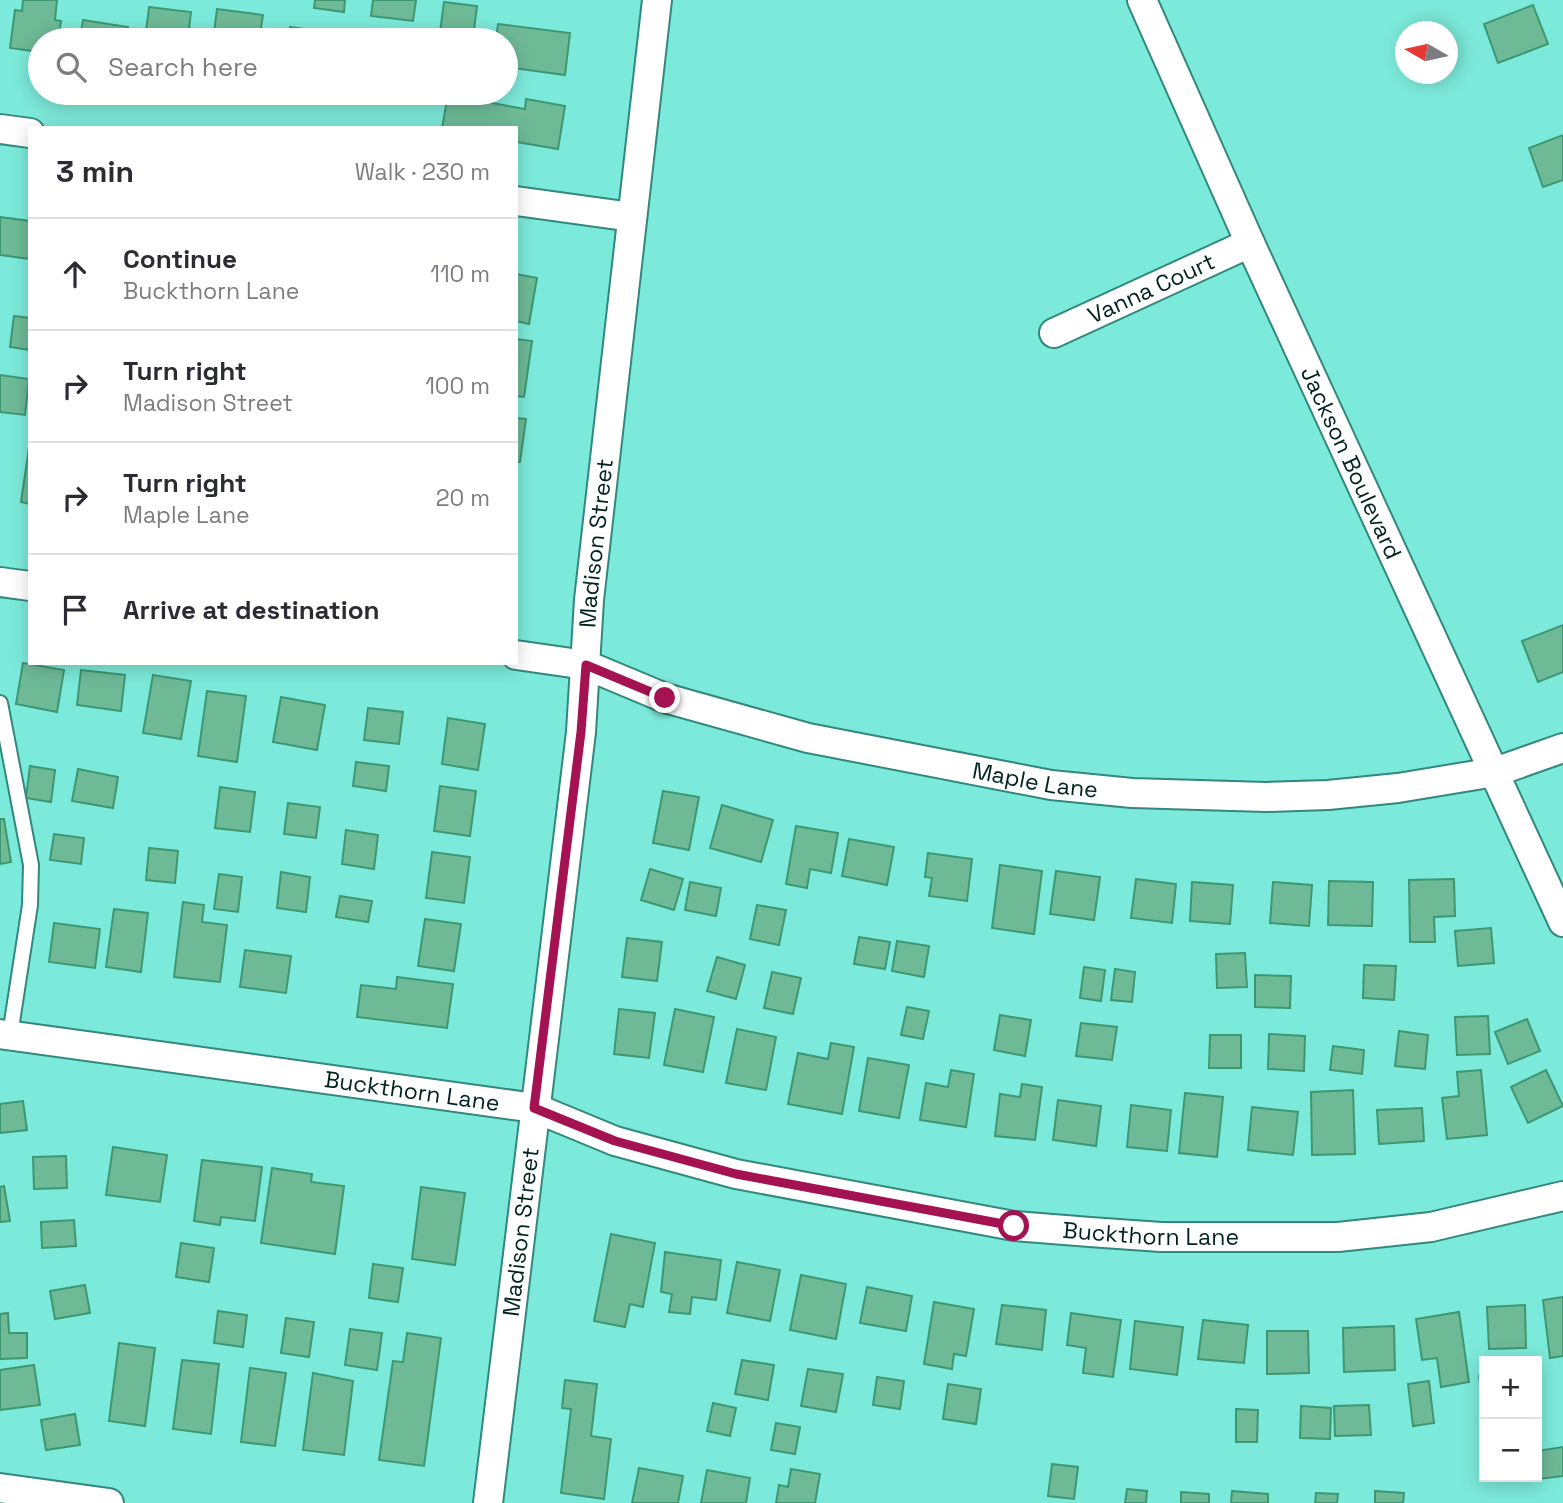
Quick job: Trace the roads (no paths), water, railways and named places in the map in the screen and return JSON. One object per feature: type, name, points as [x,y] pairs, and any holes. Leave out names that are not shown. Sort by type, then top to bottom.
[{"type":"street","name":"Madison Street","points":[[488,1503],[581,732],[589,600],[657,0]]},
{"type":"street","name":"Jackson Boulevard","points":[[1142,0],[1250,243],[1563,922]]},
{"type":"street","points":[[0,129],[28,133]]},
{"type":"street","points":[[518,201],[632,217]]},
{"type":"street","name":"Vanna Court","points":[[1054,333],[1250,243]]},
{"type":"street","points":[[0,582],[28,586]]},
{"type":"street","name":"Maple Lane","points":[[518,655],[586,665],[665,698],[808,738],[1051,785],[1197,796],[1328,795],[1398,788],[1495,772],[1563,748]]},
{"type":"street","name":"Buckthorn Lane","points":[[5,1034],[534,1108],[615,1141],[736,1174],[1014,1226],[1161,1237],[1338,1237],[1431,1227],[1563,1196]]},
{"type":"street","points":[[0,1488],[109,1503]]},
{"type":"lane","points":[[0,703],[30,865],[30,905],[5,1034]]}]
